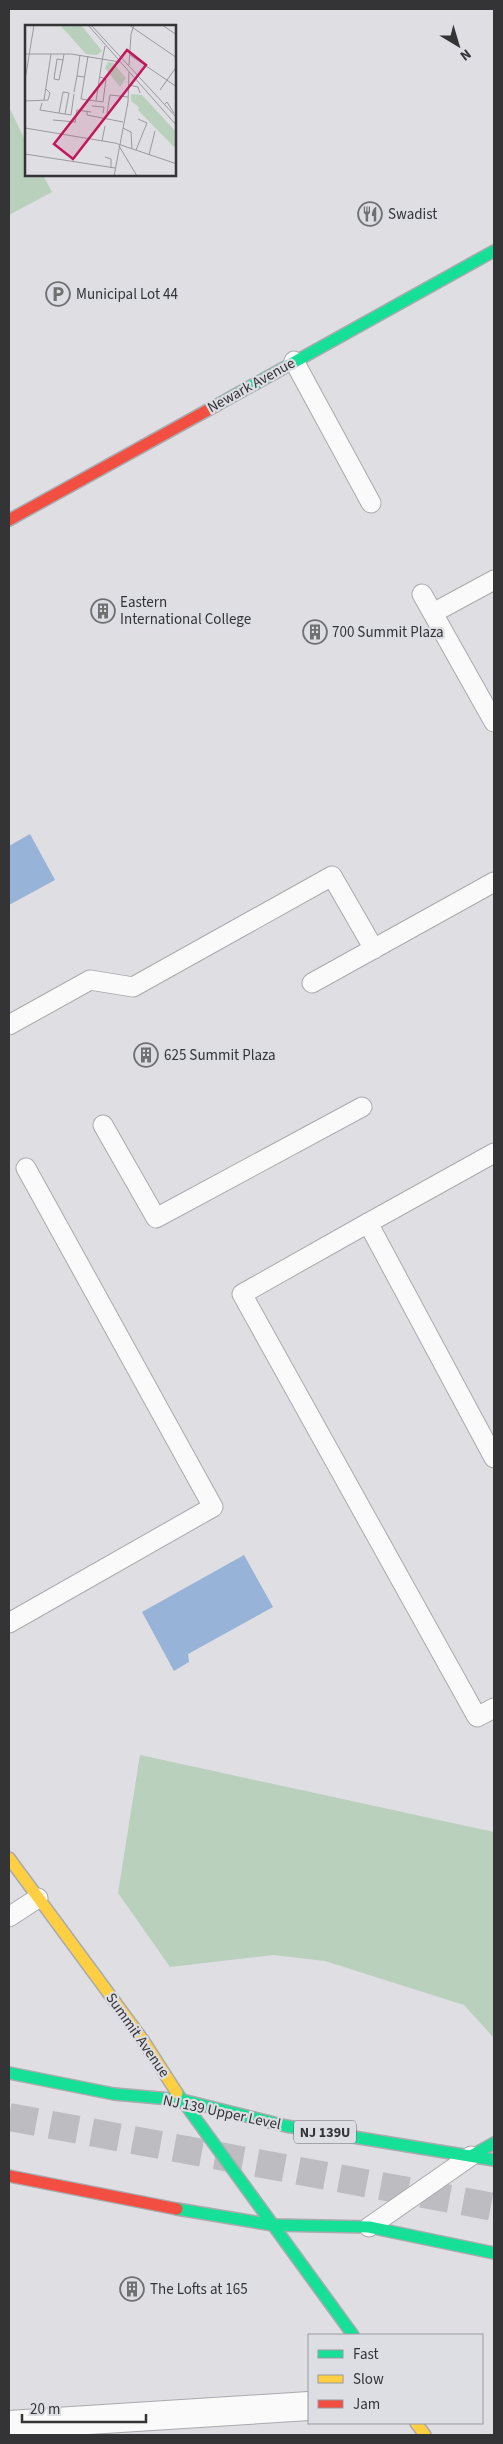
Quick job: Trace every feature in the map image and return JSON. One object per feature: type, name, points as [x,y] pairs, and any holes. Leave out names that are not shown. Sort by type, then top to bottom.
[{"type":"main road","name":"Newark Avenue","points":[[9,520],[494,251]]},
{"type":"main road","name":"Summit Avenue","points":[[9,1858],[143,2040],[182,2100],[352,2334]]},
{"type":"main road","name":"NJ 139 Upper Level","points":[[9,2074],[114,2094],[182,2100],[286,2126],[494,2160]]},
{"type":"main road","points":[[470,2156],[494,2143]]},
{"type":"main road","points":[[9,2176],[206,2215],[274,2225],[369,2227],[494,2253]]},
{"type":"main road","points":[[417,2424],[425,2435]]},
{"type":"street","points":[[9,2425],[308,2406]]},
{"type":"lane","points":[[294,362],[372,503]]},
{"type":"lane","points":[[433,613],[494,580]]},
{"type":"lane","points":[[422,594],[494,722]]},
{"type":"lane","points":[[9,1025],[90,980],[133,987],[332,876],[374,949]]},
{"type":"lane","points":[[312,983],[494,882]]},
{"type":"lane","points":[[103,1125],[156,1218],[362,1107]]},
{"type":"lane","points":[[494,1153],[242,1294],[477,1717],[494,1708]]},
{"type":"lane","points":[[9,1623],[213,1507],[26,1168]]},
{"type":"lane","points":[[368,1223],[494,1458]]},
{"type":"lane","points":[[9,1916],[38,1898]]},
{"type":"lane","points":[[369,2227],[470,2156]]},
{"type":"green space","points":[[9,107],[25,140],[25,176],[44,176],[52,192],[9,215]]},
{"type":"green space","points":[[140,1755],[494,1832],[494,2038],[464,2005],[325,1961],[273,1955],[170,1967],[118,1893]]},
{"type":"water","points":[[30,834],[55,880],[9,905],[9,846]]},
{"type":"water","points":[[244,1555],[273,1607],[188,1654],[189,1662],[174,1671],[142,1612]]},
{"type":"tunnel","points":[[9,2117],[494,2207]]},
{"type":"traffic: fast","points":[[217,405],[494,251]]},
{"type":"traffic: fast","points":[[9,2073],[114,2094],[182,2100],[286,2126],[494,2160]]},
{"type":"traffic: fast","points":[[177,2093],[352,2334]]},
{"type":"traffic: fast","points":[[471,2156],[494,2143]]},
{"type":"traffic: fast","points":[[177,2209],[273,2225],[369,2227],[494,2253]]},
{"type":"traffic: slow","points":[[9,1858],[143,2040],[177,2093]]},
{"type":"traffic: slow","points":[[417,2424],[425,2435]]},
{"type":"traffic: jam","points":[[9,520],[217,405]]},
{"type":"traffic: jam","points":[[9,2176],[177,2209]]},
{"type":"place","name":"Swadist","points":[[370,214]]},
{"type":"place","name":"Municipal Lot 44","points":[[58,294]]},
{"type":"place","name":"Eastern International College","points":[[103,611]]},
{"type":"place","name":"700 Summit Plaza","points":[[315,632]]},
{"type":"place","name":"625 Summit Plaza","points":[[146,1055]]},
{"type":"place","name":"The Lofts at 165","points":[[132,2289]]}]
